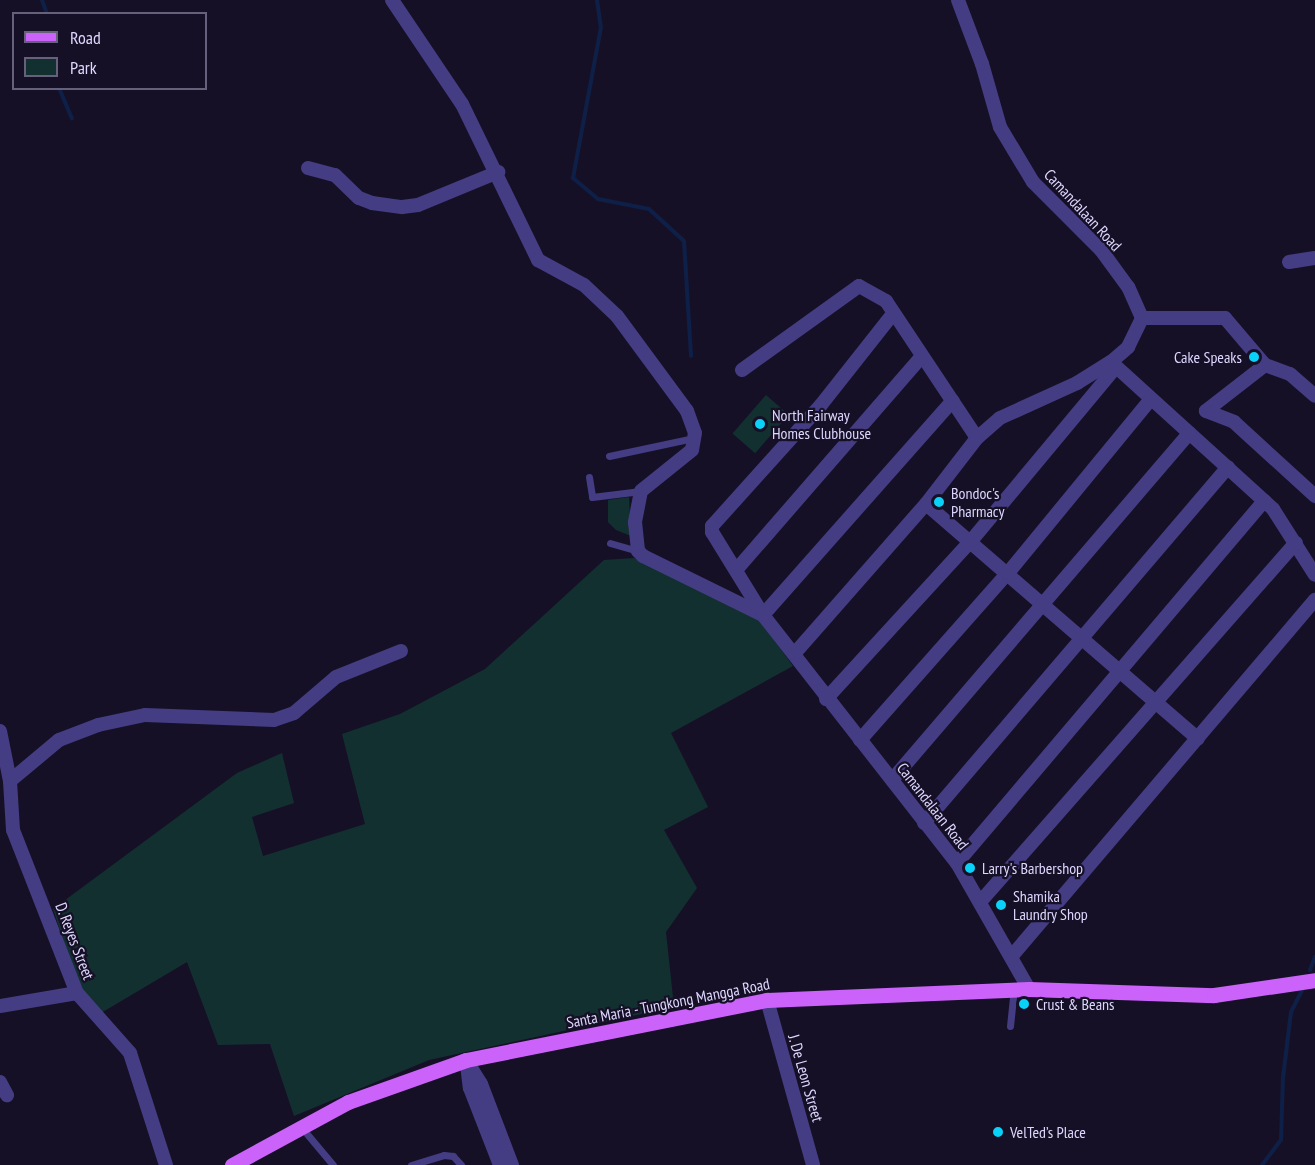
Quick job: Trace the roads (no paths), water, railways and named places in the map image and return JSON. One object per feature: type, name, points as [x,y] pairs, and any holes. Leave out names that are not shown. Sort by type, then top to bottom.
[{"type":"main road","name":"Santa Maria - Tungkong Mangga Road","points":[[232,1165],[299,1126],[348,1102],[466,1060],[767,1000],[1021,989],[1214,994],[1315,980]]},
{"type":"street","points":[[392,0],[462,104],[498,172],[538,260],[584,285],[617,316],[675,391],[687,411],[694,438],[692,450],[641,491],[635,522],[638,551],[763,615]]},
{"type":"street","name":"Camandalaan Road","points":[[958,0],[982,64],[1000,128],[1033,182],[1101,250],[1128,287],[1142,318]]},
{"type":"street","points":[[308,168],[335,175],[359,198],[372,203],[402,207],[418,205],[498,172]]},
{"type":"street","points":[[1290,262],[1315,258]]},
{"type":"street","points":[[742,370],[859,286],[886,301],[892,315],[977,438]]},
{"type":"street","points":[[763,615],[737,569],[714,538],[712,526],[820,405],[892,315]]},
{"type":"street","points":[[826,699],[971,541],[1128,347],[1142,318],[1225,318],[1265,365],[1290,374],[1315,396]]},
{"type":"street","points":[[737,569],[921,357]]},
{"type":"street","points":[[1113,364],[1264,501],[1296,543],[1315,575]]},
{"type":"street","points":[[795,653],[926,504],[977,438],[1000,418],[1113,364]]},
{"type":"street","points":[[1265,365],[1206,411],[1234,422],[1315,496]]},
{"type":"street","points":[[860,740],[1008,573],[1151,399]]},
{"type":"street","points":[[763,615],[952,400]]},
{"type":"street","points":[[892,780],[1189,433]]},
{"type":"street","points":[[924,823],[1228,467]]},
{"type":"street","points":[[957,863],[1264,501]]},
{"type":"street","points":[[926,504],[1198,739]]},
{"type":"street","points":[[981,901],[1158,704],[1296,543]]},
{"type":"street","points":[[1011,957],[1315,600]]},
{"type":"street","name":"Camandalaan Road","points":[[763,615],[795,653],[826,699],[957,863],[981,901],[1011,957],[1021,989]]},
{"type":"street","points":[[10,781],[59,740],[98,725],[145,715],[274,720],[294,713],[336,677],[401,651]]},
{"type":"street","name":"D. Reyes Street","points":[[1,733],[10,781],[13,830],[77,993],[130,1053],[166,1165]]},
{"type":"street","points":[[0,1006],[77,993]]},
{"type":"street","name":"J. De Leon Street","points":[[767,1000],[813,1165]]},
{"type":"street","points":[[466,1060],[470,1088],[500,1165]]},
{"type":"street","points":[[466,1060],[481,1084],[512,1165]]},
{"type":"street","points":[[0,1082],[7,1095]]},
{"type":"lane","points":[[609,456],[694,438]]},
{"type":"lane","points":[[589,477],[592,497],[641,491]]},
{"type":"lane","points":[[610,543],[638,551]]},
{"type":"lane","points":[[1010,1026],[1021,989]]},
{"type":"lane","points":[[299,1126],[314,1138],[333,1165]]},
{"type":"lane","points":[[411,1165],[444,1155],[453,1156],[461,1165]]},
{"type":"waterway","points":[[42,0],[46,12]]},
{"type":"waterway","points":[[597,0],[601,27],[573,178],[598,199],[649,209],[684,241],[691,356]]},
{"type":"waterway","points":[[60,90],[72,118]]},
{"type":"waterway","points":[[1310,970],[1315,957]]},
{"type":"waterway","points":[[1262,1165],[1281,1140],[1283,1078],[1291,1012],[1304,987]]},
{"type":"place","name":"Cake Speaks","points":[[1254,357]]},
{"type":"place","name":"North Fairway Homes Clubhouse","points":[[760,424]]},
{"type":"place","name":"Bondoc's Pharmacy","points":[[939,502]]},
{"type":"place","name":"Larry's Barbershop","points":[[970,868]]},
{"type":"place","name":"Shamika Laundry Shop","points":[[1001,905]]},
{"type":"place","name":"Crust & Beans","points":[[1024,1004]]},
{"type":"place","name":"VelTed’s Place","points":[[998,1132]]}]
